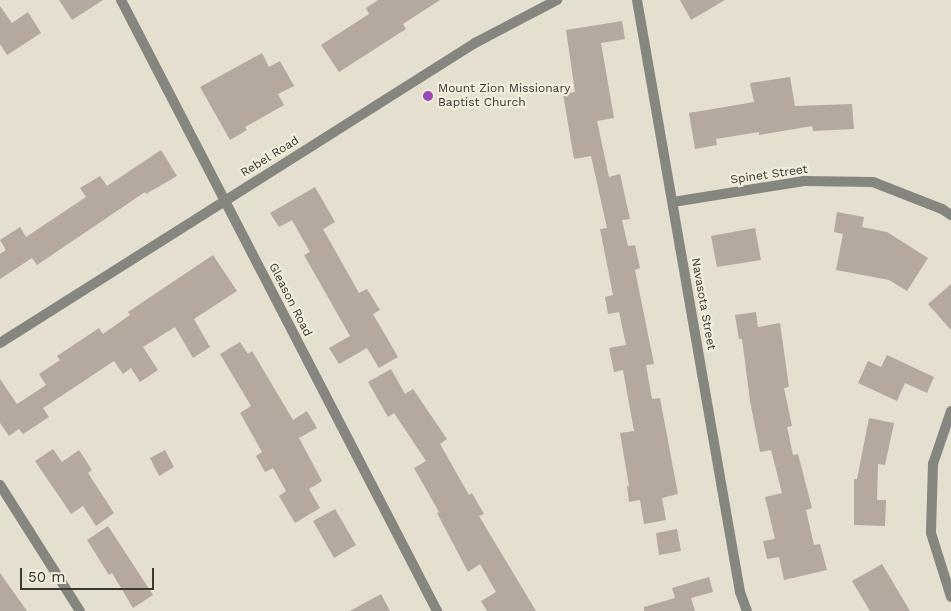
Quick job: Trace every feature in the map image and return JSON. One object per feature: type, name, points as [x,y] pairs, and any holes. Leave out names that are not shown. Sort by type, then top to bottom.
[{"type":"street","name":"Gleason Road","points":[[121,0],[437,611]]},
{"type":"street","name":"Rebel Road","points":[[0,343],[475,44],[557,0]]},
{"type":"street","name":"Navasota Street","points":[[637,0],[740,592],[747,611]]},
{"type":"street","name":"Spinet Street","points":[[673,202],[804,181],[873,182],[942,209],[951,215]]},
{"type":"street","points":[[951,411],[933,464],[930,533],[951,597]]},
{"type":"street","points":[[0,485],[80,611]]},
{"type":"building","points":[[59,0],[103,0],[72,20]]},
{"type":"building","points":[[378,0],[440,0],[403,24],[406,29],[339,72],[321,45],[369,14],[366,8]]},
{"type":"building","points":[[680,0],[725,0],[691,20]]},
{"type":"building","points":[[0,6],[12,23],[28,12],[41,33],[7,55],[0,44]]},
{"type":"building","points":[[622,21],[625,39],[601,43],[614,118],[597,121],[609,177],[620,174],[630,219],[622,220],[628,246],[635,245],[640,268],[635,270],[654,364],[646,365],[652,399],[660,398],[678,494],[662,498],[666,520],[644,524],[640,500],[629,502],[627,486],[629,486],[620,433],[634,431],[623,370],[614,372],[609,348],[626,345],[619,312],[608,314],[605,297],[613,295],[600,229],[607,228],[591,156],[574,159],[563,94],[575,92],[566,30]]},
{"type":"building","points":[[262,53],[269,67],[280,61],[294,86],[278,94],[284,105],[245,127],[247,130],[230,140],[200,87]]},
{"type":"building","points":[[790,77],[795,106],[852,104],[854,129],[813,131],[812,126],[759,135],[759,132],[716,139],[717,145],[695,149],[689,113],[754,102],[750,83]]},
{"type":"building","points":[[161,150],[177,176],[146,194],[145,192],[37,265],[32,258],[0,279],[0,254],[6,250],[0,240],[20,227],[26,237],[86,197],[80,188],[100,176],[107,186]]},
{"type":"building","points":[[315,187],[335,222],[323,229],[359,293],[367,289],[380,310],[373,314],[398,357],[379,368],[367,348],[339,364],[329,348],[350,336],[304,255],[310,252],[292,220],[279,227],[270,213]]},
{"type":"building","points":[[837,212],[864,217],[862,227],[887,232],[928,258],[907,291],[889,280],[836,270],[843,234],[834,232]]},
{"type":"building","points":[[755,228],[761,260],[717,267],[711,236]]},
{"type":"building","points":[[213,255],[237,291],[194,319],[210,347],[193,358],[175,327],[143,347],[158,370],[140,382],[131,368],[123,374],[114,361],[43,408],[49,417],[23,434],[19,429],[9,436],[0,423],[0,379],[17,404],[46,385],[39,374],[60,360],[57,356],[99,328],[103,334],[130,315],[128,312]]},
{"type":"building","points":[[951,284],[951,330],[928,304]]},
{"type":"building","points":[[756,312],[758,327],[780,323],[789,387],[784,388],[792,426],[787,427],[793,455],[798,454],[812,508],[806,510],[814,545],[820,544],[827,570],[784,580],[779,557],[767,559],[763,541],[775,539],[765,497],[782,493],[771,450],[760,452],[750,401],[742,339],[739,339],[735,315]]},
{"type":"building","points":[[240,342],[248,354],[252,351],[293,420],[307,411],[317,428],[299,438],[322,481],[309,489],[320,508],[295,523],[279,496],[286,491],[273,468],[265,472],[256,456],[262,452],[240,413],[251,406],[220,354]]},
{"type":"building","points":[[887,355],[934,377],[927,393],[905,383],[897,401],[858,383],[868,361],[881,367]]},
{"type":"building","points":[[391,369],[405,394],[413,389],[447,439],[440,444],[469,495],[472,493],[484,514],[479,516],[536,611],[487,611],[481,601],[496,592],[480,564],[468,572],[437,513],[439,512],[414,468],[426,461],[394,413],[388,417],[368,382]]},
{"type":"building","points":[[869,418],[894,423],[885,465],[878,464],[877,500],[886,500],[885,526],[854,525],[854,479],[857,479]]},
{"type":"building","points":[[53,449],[62,462],[79,450],[92,470],[88,473],[114,513],[96,526],[83,506],[71,514],[35,461]]},
{"type":"building","points":[[165,450],[174,467],[159,476],[150,458]]},
{"type":"building","points":[[335,509],[356,545],[334,558],[313,521]]},
{"type":"building","points":[[108,526],[153,595],[133,608],[112,573],[109,575],[87,540]]},
{"type":"building","points":[[677,529],[681,551],[659,555],[656,533]]},
{"type":"building","points":[[882,564],[910,611],[870,611],[852,581]]},
{"type":"building","points":[[0,573],[27,611],[0,611]]},
{"type":"building","points":[[709,577],[713,592],[691,598],[695,611],[644,611],[644,607],[675,598],[672,588]]},
{"type":"building","points":[[381,594],[390,611],[350,611]]},
{"type":"place","name":"Mount Zion Missionary Baptist Church","points":[[428,96]]}]
